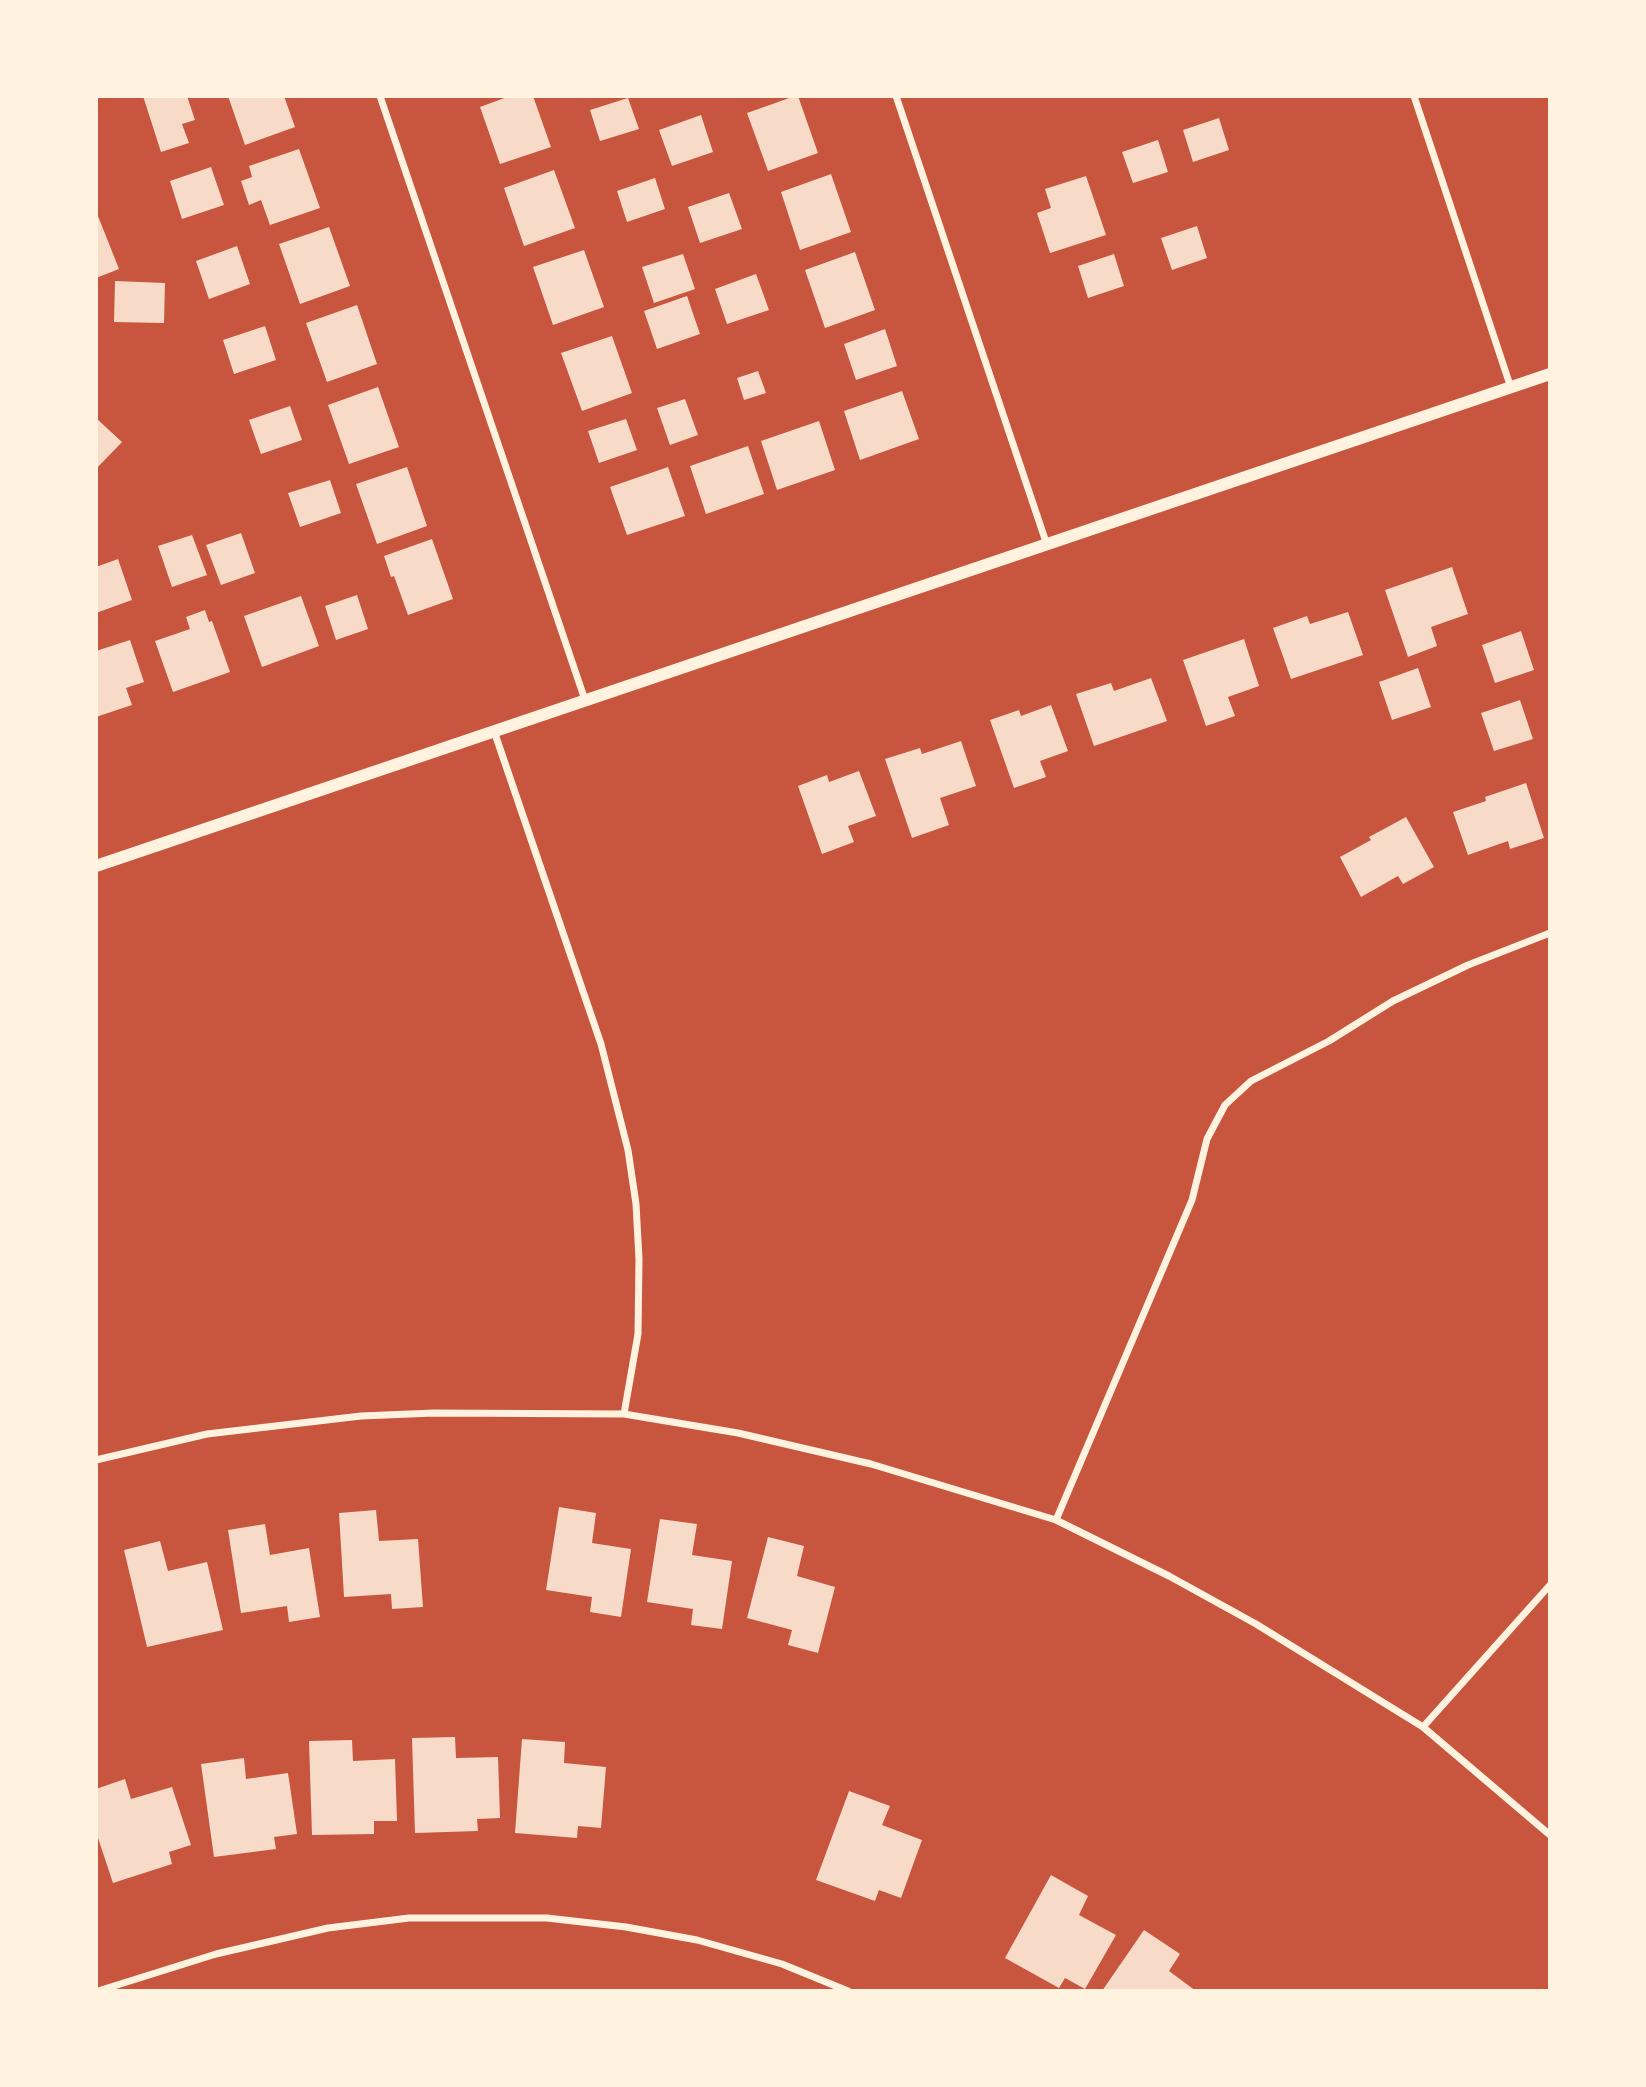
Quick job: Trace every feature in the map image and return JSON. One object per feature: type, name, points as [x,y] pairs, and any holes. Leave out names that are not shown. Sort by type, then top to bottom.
[{"type":"street","points":[[380,96],[585,700]]},
{"type":"street","points":[[896,96],[1047,545]]},
{"type":"street","points":[[1414,96],[1511,388]]},
{"type":"street","points":[[96,866],[1550,374]]},
{"type":"street","points":[[494,731],[601,1044],[628,1150],[639,1245],[638,1334],[624,1414]]},
{"type":"street","points":[[1056,1520],[1192,1200],[1207,1139],[1225,1105],[1251,1081],[1329,1041],[1393,1001],[1468,965],[1550,933]]},
{"type":"street","points":[[96,1460],[207,1434],[362,1416],[435,1413],[624,1414],[738,1433],[871,1464],[1056,1520],[1169,1576],[1245,1618],[1423,1727],[1550,1835]]},
{"type":"street","points":[[1423,1727],[1550,1585]]},
{"type":"street","points":[[98,1991],[216,1954],[328,1927],[409,1918],[547,1918],[613,1925],[697,1940],[782,1964],[848,1991]]},
{"type":"building","points":[[143,96],[187,96],[195,120],[182,124],[189,143],[161,152]]},
{"type":"building","points":[[228,96],[284,96],[295,127],[245,145]]},
{"type":"building","points":[[510,96],[533,96],[551,147],[500,164],[480,107]]},
{"type":"building","points":[[798,96],[818,153],[768,171],[747,113]]},
{"type":"building","points":[[628,98],[639,129],[600,141],[590,110]]},
{"type":"building","points":[[701,115],[713,152],[672,166],[659,130]]},
{"type":"building","points":[[1219,118],[1229,150],[1193,162],[1183,130]]},
{"type":"building","points":[[1158,140],[1168,172],[1133,183],[1122,152]]},
{"type":"building","points":[[299,149],[320,208],[270,225],[261,200],[249,205],[241,181],[252,177],[249,166]]},
{"type":"building","points":[[211,167],[224,205],[182,219],[170,181]]},
{"type":"building","points":[[554,170],[575,228],[524,246],[504,188]]},
{"type":"building","points":[[831,174],[851,232],[800,250],[781,192]]},
{"type":"building","points":[[1086,176],[1106,235],[1050,253],[1037,213],[1051,208],[1045,189]]},
{"type":"building","points":[[655,178],[665,209],[627,222],[617,191]]},
{"type":"building","points":[[729,193],[742,229],[700,243],[688,207]]},
{"type":"building","points":[[96,211],[119,269],[96,278]]},
{"type":"building","points":[[1197,226],[1207,258],[1172,270],[1161,238]]},
{"type":"building","points":[[329,227],[350,286],[300,304],[279,244]]},
{"type":"building","points":[[237,246],[250,284],[209,299],[196,261]]},
{"type":"building","points":[[584,250],[604,307],[553,325],[533,267]]},
{"type":"building","points":[[855,252],[875,310],[825,328],[805,270]]},
{"type":"building","points":[[683,254],[695,289],[654,303],[642,267]]},
{"type":"building","points":[[1114,254],[1124,286],[1088,298],[1078,266]]},
{"type":"building","points":[[756,274],[769,310],[727,324],[715,289]]},
{"type":"building","points":[[115,281],[165,283],[164,323],[114,322]]},
{"type":"building","points":[[687,296],[700,334],[657,349],[644,311]]},
{"type":"building","points":[[357,305],[377,364],[327,382],[306,323]]},
{"type":"building","points":[[265,326],[276,360],[234,374],[223,340]]},
{"type":"building","points":[[885,329],[897,366],[856,380],[844,344]]},
{"type":"building","points":[[612,336],[632,393],[582,411],[561,353]]},
{"type":"building","points":[[758,371],[766,393],[744,400],[737,378]]},
{"type":"building","points":[[378,387],[399,447],[349,464],[328,405]]},
{"type":"building","points":[[902,391],[919,439],[860,460],[844,411]]},
{"type":"building","points":[[685,399],[698,435],[670,445],[657,408]]},
{"type":"building","points":[[290,406],[302,440],[261,454],[249,420]]},
{"type":"building","points":[[96,418],[122,442],[96,469]]},
{"type":"building","points":[[626,419],[637,450],[599,463],[588,431]]},
{"type":"building","points":[[819,421],[835,470],[777,490],[761,441]]},
{"type":"building","points":[[748,446],[764,494],[706,514],[690,466]]},
{"type":"building","points":[[407,467],[427,526],[377,544],[356,484]]},
{"type":"building","points":[[668,467],[685,516],[627,535],[610,487]]},
{"type":"building","points":[[330,480],[341,513],[300,527],[288,493]]},
{"type":"building","points":[[241,533],[255,573],[221,585],[206,545]]},
{"type":"building","points":[[192,535],[207,575],[172,587],[158,546]]},
{"type":"building","points":[[432,539],[453,599],[408,615],[384,556]]},
{"type":"building","points":[[118,559],[132,600],[96,613],[96,567]]},
{"type":"building","points":[[1452,567],[1468,614],[1431,627],[1437,646],[1408,657],[1385,590]]},
{"type":"building","points":[[357,595],[368,629],[336,640],[325,606]]},
{"type":"building","points":[[301,596],[319,646],[262,667],[244,616]]},
{"type":"building","points":[[205,610],[209,622],[212,621],[230,672],[173,692],[155,641],[190,629],[186,617]]},
{"type":"building","points":[[1348,612],[1363,655],[1291,679],[1273,628],[1307,616],[1310,624]]},
{"type":"building","points":[[1521,631],[1534,670],[1495,683],[1482,645]]},
{"type":"building","points":[[1244,639],[1259,686],[1228,697],[1235,716],[1206,726],[1183,660]]},
{"type":"building","points":[[130,640],[144,682],[126,688],[132,705],[96,717],[96,651]]},
{"type":"building","points":[[1418,668],[1431,707],[1392,720],[1379,682]]},
{"type":"building","points":[[1151,678],[1167,721],[1094,746],[1076,694],[1111,683],[1114,691]]},
{"type":"building","points":[[1520,700],[1533,739],[1494,751],[1481,713]]},
{"type":"building","points":[[1051,705],[1068,751],[1040,761],[1046,777],[1014,788],[990,720],[1019,710],[1021,716]]},
{"type":"building","points":[[961,741],[976,786],[940,798],[949,825],[912,838],[885,759],[920,748],[922,754]]},
{"type":"building","points":[[859,771],[876,816],[848,826],[854,842],[822,854],[798,786],[827,775],[829,782]]},
{"type":"building","points":[[1526,783],[1544,838],[1510,849],[1508,841],[1468,855],[1453,812],[1486,801],[1485,797]]},
{"type":"building","points":[[1406,817],[1434,867],[1403,884],[1398,876],[1361,897],[1340,857]]},
{"type":"building","points":[[559,1507],[596,1513],[592,1543],[631,1549],[621,1617],[590,1612],[592,1597],[546,1590]]},
{"type":"building","points":[[376,1510],[379,1541],[418,1539],[423,1607],[392,1609],[391,1594],[344,1597],[339,1513]]},
{"type":"building","points":[[660,1519],[697,1524],[692,1555],[732,1561],[722,1629],[691,1625],[693,1609],[647,1602]]},
{"type":"building","points":[[265,1524],[270,1555],[309,1548],[320,1617],[289,1622],[287,1606],[241,1613],[228,1530]]},
{"type":"building","points":[[768,1537],[804,1546],[797,1576],[835,1587],[818,1653],[788,1645],[792,1630],[747,1618]]},
{"type":"building","points":[[160,1541],[168,1571],[207,1562],[223,1630],[147,1647],[124,1550]]},
{"type":"building","points":[[455,1737],[456,1758],[498,1757],[500,1818],[477,1819],[478,1831],[415,1833],[412,1738]]},
{"type":"building","points":[[522,1739],[565,1742],[564,1763],[606,1767],[601,1828],[578,1826],[577,1838],[515,1833]]},
{"type":"building","points":[[352,1740],[353,1761],[395,1759],[397,1821],[374,1821],[374,1834],[312,1835],[309,1741]]},
{"type":"building","points":[[244,1758],[246,1779],[288,1773],[297,1834],[274,1837],[276,1849],[214,1857],[201,1764]]},
{"type":"building","points":[[125,1779],[131,1799],[172,1787],[191,1845],[169,1852],[172,1864],[113,1883],[96,1832],[96,1789]]},
{"type":"building","points":[[849,1791],[890,1806],[882,1825],[922,1840],[901,1898],[879,1890],[875,1901],[816,1880]]},
{"type":"building","points":[[1051,1875],[1088,1896],[1079,1915],[1116,1935],[1085,1989],[1065,1978],[1059,1988],[1005,1958]]},
{"type":"building","points":[[1144,1930],[1180,1954],[1169,1971],[1196,1991],[1102,1991]]}]
